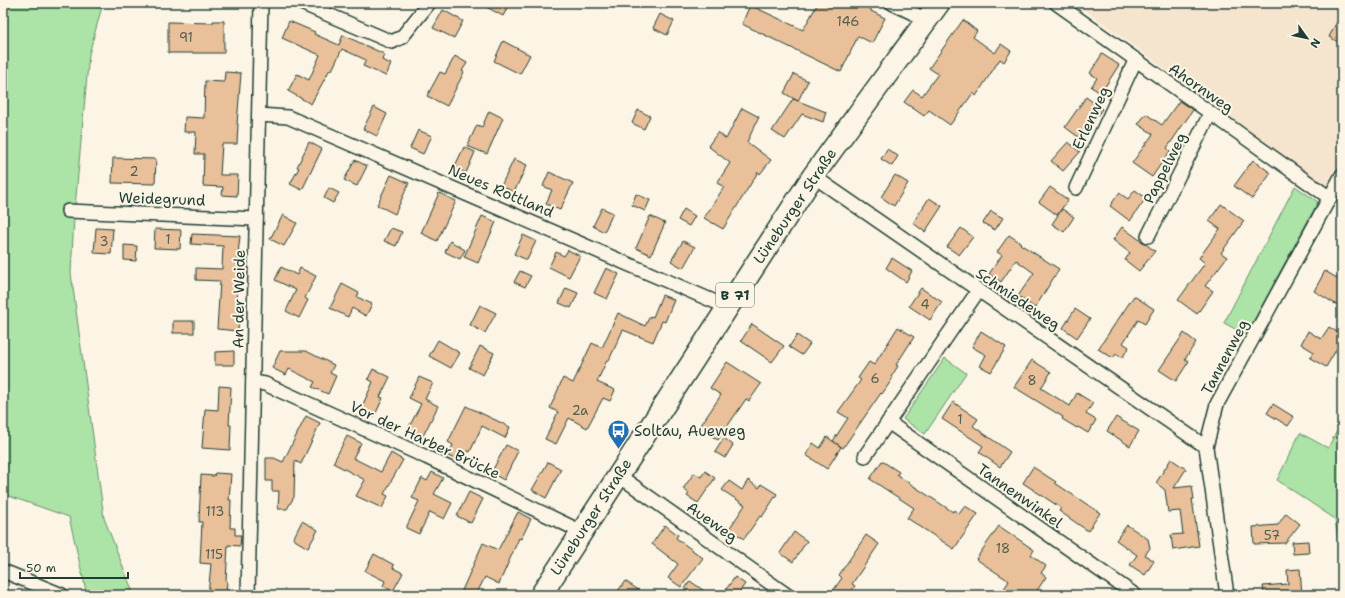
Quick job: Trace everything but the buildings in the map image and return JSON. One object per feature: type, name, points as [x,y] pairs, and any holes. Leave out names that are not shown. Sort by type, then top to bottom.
[{"type":"main road","name":"Lüneburger Straße","points":[[541,595],[813,176],[939,3]]},
{"type":"street","name":"An der Weide","points":[[248,595],[261,3]]},
{"type":"street","points":[[301,3],[392,42],[402,37],[429,3]]},
{"type":"street","points":[[892,3],[927,20]]},
{"type":"street","name":"Ahornweg","points":[[1056,3],[1135,61],[1330,198]]},
{"type":"street","name":"Erlenweg","points":[[1076,188],[1135,61]]},
{"type":"street","name":"Pappelweg","points":[[1148,236],[1210,114]]},
{"type":"street","name":"Neues Rottland","points":[[259,115],[288,117],[727,307]]},
{"type":"street","name":"Tannenweg","points":[[1227,595],[1206,447],[1217,404],[1342,175]]},
{"type":"street","name":"Schmiedeweg","points":[[813,176],[1206,447]]},
{"type":"street","name":"Weidegrund","points":[[68,211],[256,219]]},
{"type":"street","points":[[864,456],[978,291]]},
{"type":"street","name":"Vor der Harber Brücke","points":[[253,382],[265,384],[426,457],[582,532]]},
{"type":"street","name":"Tannenwinkel","points":[[888,422],[1135,595]]},
{"type":"street","name":"Aueweg","points":[[618,475],[787,595]]},
{"type":"street","points":[[3,571],[62,595]]},
{"type":"shaded area","points":[[1075,3],[1342,3],[1342,166],[1329,189]]},
{"type":"green space","points":[[3,3],[103,3],[89,54],[74,218],[71,273],[104,518],[134,595],[87,595],[69,517],[3,494]]},
{"type":"green space","points":[[1295,186],[1318,202],[1246,335],[1224,323]]},
{"type":"green space","points":[[945,358],[966,373],[925,434],[903,419]]},
{"type":"green space","points":[[1342,421],[1342,571],[1335,519],[1277,480],[1300,433],[1328,448]]},
{"type":"place","name":"Soltau, Aueweg","points":[[618,450]]}]
